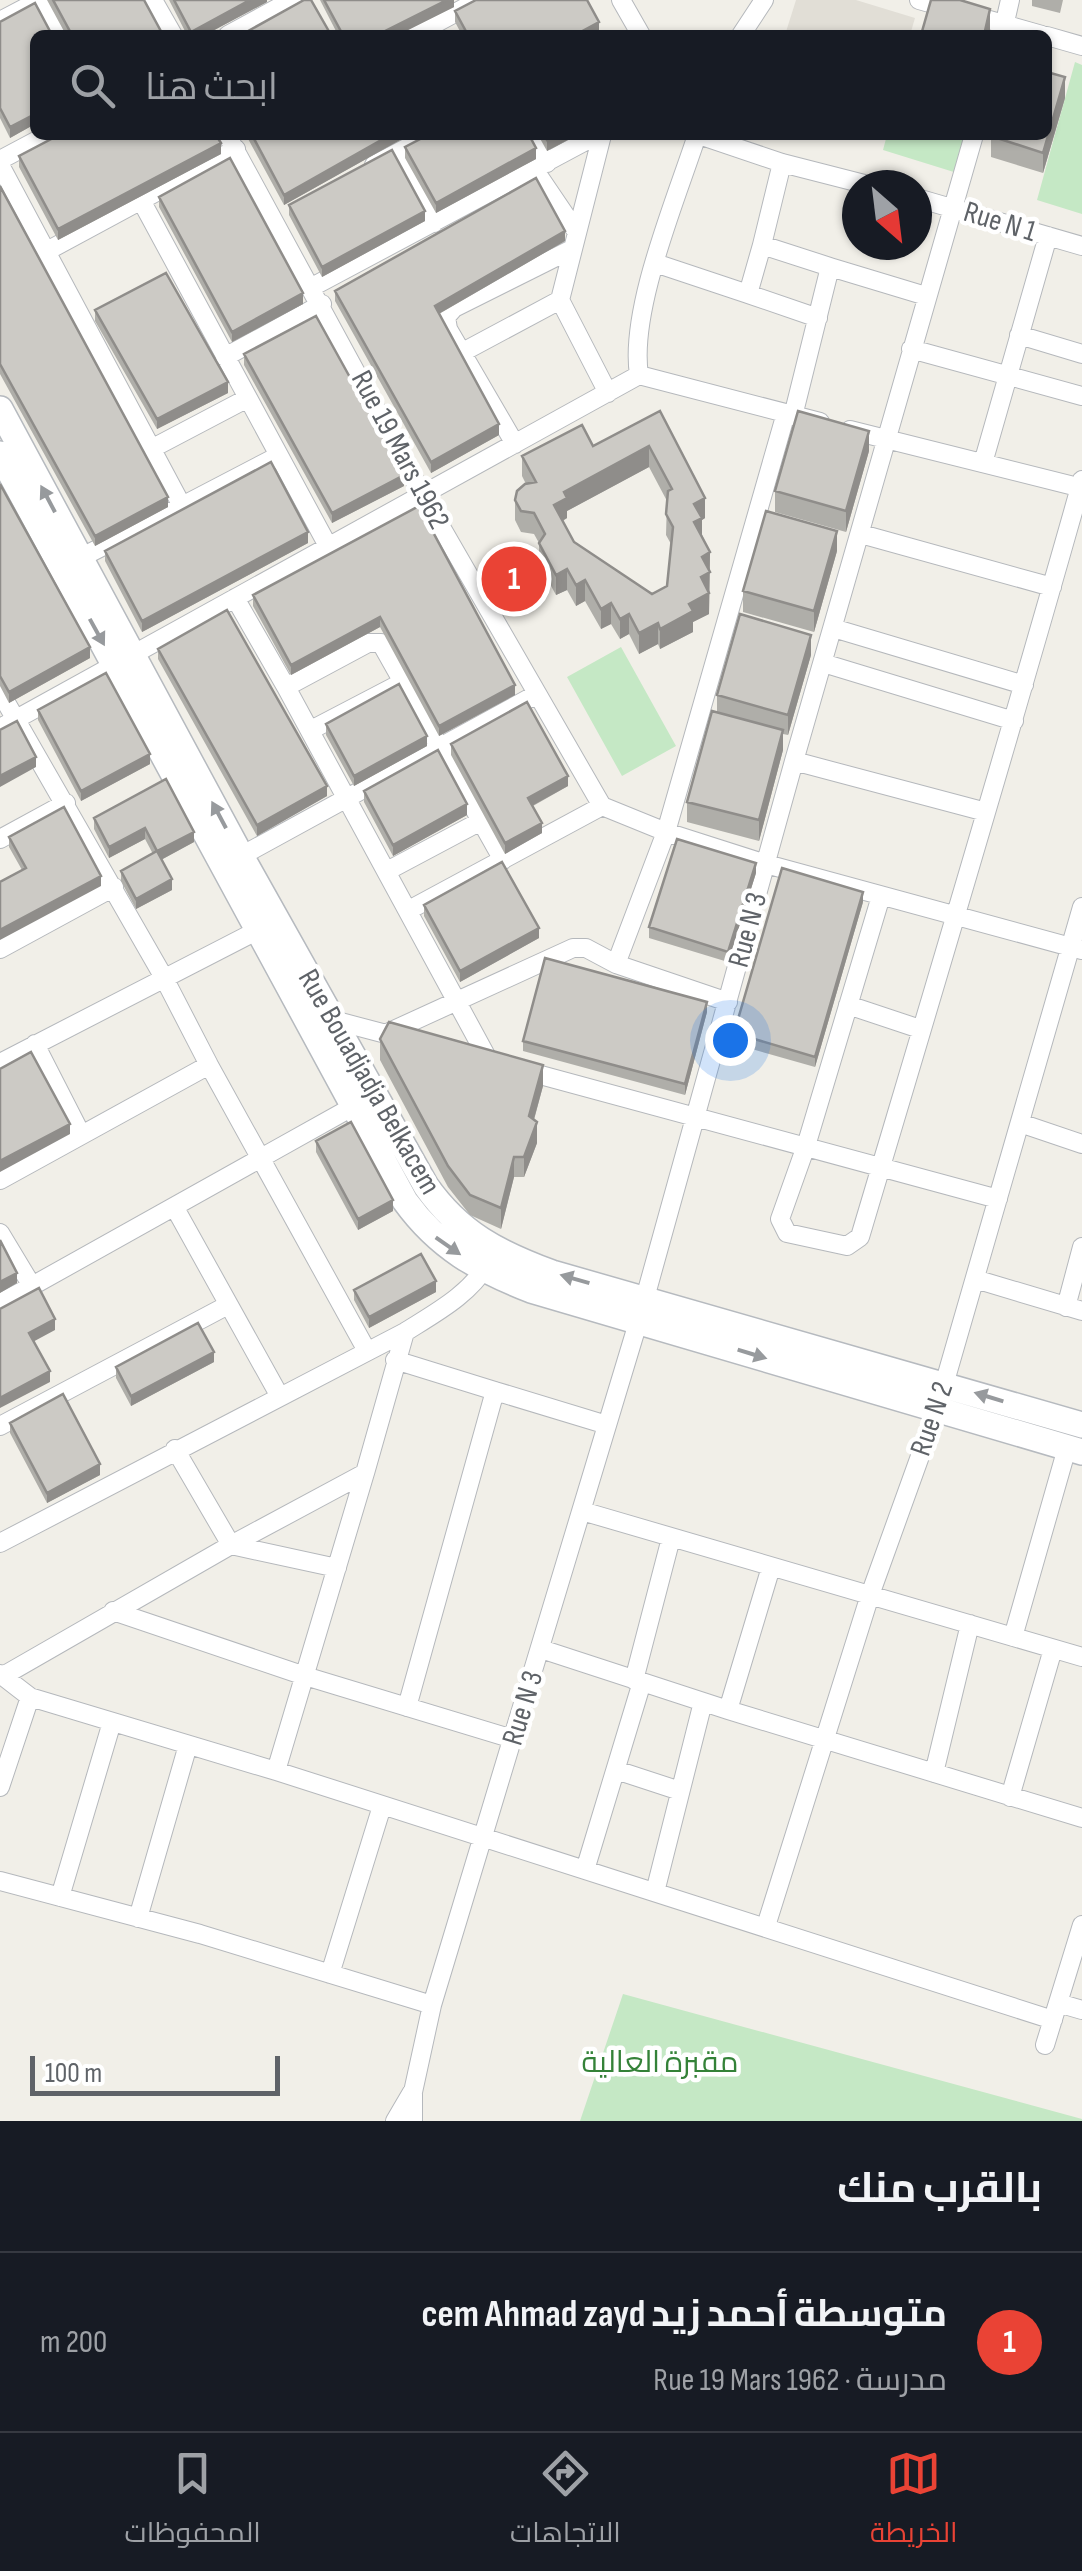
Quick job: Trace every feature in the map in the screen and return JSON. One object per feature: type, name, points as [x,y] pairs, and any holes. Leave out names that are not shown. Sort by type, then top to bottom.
[{"type":"street","points":[[153,0],[169,30]]},
{"type":"street","points":[[621,0],[632,30]]},
{"type":"street","points":[[744,30],[764,0]]},
{"type":"street","points":[[920,0],[1003,30],[1010,0]]},
{"type":"street","points":[[0,22],[38,1],[55,30]]},
{"type":"street","points":[[237,30],[285,2]]},
{"type":"street","points":[[424,30],[460,12]]},
{"type":"street","points":[[1052,38],[1082,46]]},
{"type":"street","points":[[39,140],[0,163],[47,251],[91,315],[151,449],[182,506]]},
{"type":"street","points":[[47,251],[142,202],[229,140]]},
{"type":"street","name":"Rue 19 Mars 1962","points":[[231,140],[283,214],[317,296],[422,494],[602,806]]},
{"type":"street","points":[[361,172],[422,140]]},
{"type":"street","points":[[533,140],[574,240]]},
{"type":"street","points":[[225,356],[434,223],[590,140]]},
{"type":"street","points":[[598,140],[560,300],[608,393]]},
{"type":"street","points":[[639,375],[637,339],[655,262],[696,140]]},
{"type":"street","points":[[713,140],[842,178]]},
{"type":"street","name":"Rue N 3","points":[[412,2092],[432,2004],[582,1511],[728,1002],[766,864],[790,752],[888,439],[973,140]]},
{"type":"street","points":[[396,154],[434,223]]},
{"type":"street","points":[[748,294],[782,163]]},
{"type":"street","points":[[142,202],[169,273],[225,356],[328,546]]},
{"type":"street","name":"Rue N 1","points":[[932,202],[1082,246]]},
{"type":"street","points":[[983,463],[1048,236]]},
{"type":"street","points":[[515,444],[461,353],[446,324],[447,313],[574,240]]},
{"type":"street","points":[[762,245],[926,296]]},
{"type":"street","points":[[655,262],[818,318]]},
{"type":"street","points":[[616,964],[706,722],[765,518],[830,267]]},
{"type":"street","points":[[461,353],[560,300]]},
{"type":"street","points":[[1019,336],[1082,354]]},
{"type":"street","points":[[911,348],[1082,396]]},
{"type":"street","points":[[8,724],[639,375],[1081,485],[880,1168],[855,1243],[847,1246],[786,1232],[780,1219],[806,1146],[880,896]]},
{"type":"street","points":[[151,449],[248,398]]},
{"type":"street","name":"Rue Bouadjadja Belkacem","points":[[0,409],[80,558],[125,661],[268,925],[354,1106],[406,1200],[438,1241],[490,1260],[552,1273],[641,1310],[941,1397],[1082,1425]]},
{"type":"street","name":"Rue Bouadjadja Belkacem","points":[[0,454],[241,856],[268,925],[333,1020],[440,1206],[490,1260]]},
{"type":"street","points":[[80,558],[278,456]]},
{"type":"street","points":[[853,541],[1052,586]]},
{"type":"street","points":[[235,598],[458,1001],[480,1059],[998,1200]]},
{"type":"street","points":[[286,687],[375,641],[382,644],[502,860]]},
{"type":"street","points":[[824,644],[1024,685]]},
{"type":"street","points":[[824,644],[1014,721]]},
{"type":"street","points":[[311,730],[403,682]]},
{"type":"street","points":[[0,692],[8,724],[66,803],[367,1351]]},
{"type":"street","points":[[241,856],[537,694]]},
{"type":"street","points":[[790,752],[986,812]]},
{"type":"street","points":[[0,839],[66,803]]},
{"type":"street","points":[[408,910],[602,806],[666,832],[766,864],[1076,948]]},
{"type":"street","points":[[387,870],[481,821]]},
{"type":"street","points":[[0,949],[114,887]]},
{"type":"street","name":"Rue N 2","points":[[766,1926],[870,1595],[941,1397],[1020,1123],[1076,948],[1082,906]]},
{"type":"street","points":[[0,1063],[268,925]]},
{"type":"street","points":[[385,1034],[574,948],[586,948],[616,964],[728,1002]]},
{"type":"street","points":[[848,1006],[920,1030]]},
{"type":"street","points":[[333,1020],[420,1043]]},
{"type":"street","points":[[35,1044],[81,1134]]},
{"type":"street","points":[[0,1180],[209,1065]]},
{"type":"street","points":[[0,1303],[354,1106]]},
{"type":"street","points":[[1020,1123],[1082,1144]]},
{"type":"street","points":[[175,1208],[279,1395]]},
{"type":"street","points":[[0,1233],[32,1286]]},
{"type":"street","points":[[975,1280],[1074,1309],[1082,1247]]},
{"type":"street","points":[[2,1536],[405,1332],[454,1301],[490,1260]]},
{"type":"street","points":[[0,1426],[228,1305]]},
{"type":"street","points":[[276,1772],[405,1332]]},
{"type":"street","points":[[394,1360],[607,1425]]},
{"type":"street","points":[[407,1707],[494,1391]]},
{"type":"street","name":"Rue Bouadjadja Belkacem","points":[[941,1397],[1074,1450]]},
{"type":"street","points":[[175,1449],[232,1545],[337,1568]]},
{"type":"street","points":[[1013,1637],[1074,1450]]},
{"type":"street","points":[[365,1473],[1,1675],[30,1697],[655,1892],[1056,2012],[1082,2010]]},
{"type":"street","points":[[582,1511],[1082,1657]]},
{"type":"street","points":[[585,1870],[616,1770],[671,1538]]},
{"type":"street","points":[[728,1710],[771,1567]]},
{"type":"street","points":[[113,1612],[513,1739]]},
{"type":"street","points":[[934,1774],[970,1624]]},
{"type":"street","points":[[541,1649],[1082,1818]]},
{"type":"street","points":[[1010,1797],[1053,1649]]},
{"type":"street","points":[[0,1786],[30,1697]]},
{"type":"street","points":[[655,1892],[703,1702]]},
{"type":"street","points":[[60,1898],[112,1722]]},
{"type":"street","points":[[138,1918],[188,1744]]},
{"type":"street","points":[[616,1770],[680,1791]]},
{"type":"street","points":[[330,1974],[382,1806]]},
{"type":"street","points":[[0,1881],[432,2004]]},
{"type":"street","points":[[1045,2045],[1082,1925]]},
{"type":"street","points":[[395,2121],[412,2092]]},
{"type":"street","points":[[412,2092],[413,2121]]},
{"type":"shaded area","points":[[796,0],[856,0],[915,18],[911,30],[787,30]]},
{"type":"green space","points":[[1075,62],[1082,65],[1082,214],[1037,200]]},
{"type":"green space","points":[[886,140],[966,140],[957,173],[883,150]]},
{"type":"green space","points":[[621,647],[676,746],[622,776],[567,677]]},
{"type":"green space","name":"مقبرة العالية","points":[[623,1994],[1082,2119],[1082,2121],[580,2121]]},
{"type":"building","points":[[53,0],[144,0],[160,30],[69,30]]},
{"type":"building","points":[[174,0],[250,0],[195,30],[190,30]]},
{"type":"building","points":[[304,0],[311,0],[328,30],[250,30]]},
{"type":"building","points":[[324,0],[447,0],[387,30],[340,30]]},
{"type":"building","points":[[476,0],[587,0],[599,22],[584,30],[465,30],[455,11]]},
{"type":"building","points":[[931,0],[960,0],[990,9],[985,30],[922,30]]},
{"type":"building","points":[[35,3],[49,30],[30,30],[30,117],[10,127],[0,108],[0,22]]},
{"type":"building","points":[[1052,73],[1065,77],[1052,122]]},
{"type":"building","points":[[49,140],[221,143],[58,229],[19,156]]},
{"type":"building","points":[[255,140],[381,140],[284,195]]},
{"type":"building","points":[[418,140],[532,140],[536,148],[436,203],[405,147]]},
{"type":"building","points":[[1003,140],[1047,140],[1043,153]]},
{"type":"building","points":[[392,150],[425,211],[322,267],[289,205]]},
{"type":"building","points":[[230,158],[303,293],[232,332],[159,197]]},
{"type":"building","points":[[536,178],[565,231],[435,306],[499,424],[431,462],[335,291]]},
{"type":"building","points":[[0,186],[168,497],[95,536],[0,364]]},
{"type":"building","points":[[166,273],[228,382],[157,419],[95,310]]},
{"type":"building","points":[[316,316],[404,475],[332,513],[244,354]]},
{"type":"building","points":[[660,411],[705,498],[694,504],[702,518],[694,522],[710,552],[702,557],[710,572],[701,577],[709,593],[689,604],[693,611],[660,629],[658,623],[639,633],[629,614],[620,619],[611,603],[601,609],[585,580],[576,585],[567,569],[556,575],[539,543],[545,534],[534,513],[521,511],[515,500],[517,491],[525,484],[536,482],[522,456],[582,425],[593,446]],"holes":[[[649,446],[672,489],[668,491],[666,514],[673,527],[667,586],[652,594],[574,542],[554,505],[567,498],[564,492]]]},
{"type":"building","points":[[798,411],[869,431],[846,511],[775,491]]},
{"type":"building","points":[[271,462],[308,532],[142,621],[105,551]]},
{"type":"building","points":[[0,484],[90,647],[9,692],[0,676]]},
{"type":"building","points":[[419,506],[515,685],[439,726],[380,617],[291,665],[253,595]]},
{"type":"building","points":[[766,511],[837,531],[814,611],[743,591]]},
{"type":"building","points":[[227,610],[327,786],[257,825],[158,649]]},
{"type":"building","points":[[740,614],[811,635],[788,715],[717,695]]},
{"type":"building","points":[[106,673],[150,754],[81,791],[38,710]]},
{"type":"building","points":[[399,684],[427,736],[354,776],[326,724]]},
{"type":"building","points":[[527,702],[568,776],[528,798],[542,823],[505,843],[451,744]]},
{"type":"building","points":[[712,711],[783,730],[759,820],[687,802]]},
{"type":"building","points":[[17,721],[36,757],[0,776],[0,730]]},
{"type":"building","points":[[438,750],[467,804],[393,845],[364,791]]},
{"type":"building","points":[[166,779],[194,832],[157,851],[145,828],[109,847],[94,818]]},
{"type":"building","points":[[64,807],[101,876],[0,930],[0,882],[26,868],[9,837]]},
{"type":"building","points":[[677,839],[756,863],[728,952],[649,927]]},
{"type":"building","points":[[157,851],[172,879],[136,899],[121,871]]},
{"type":"building","points":[[502,862],[539,928],[460,971],[424,905]]},
{"type":"building","points":[[782,868],[863,892],[815,1057],[734,1033]]},
{"type":"building","points":[[545,958],[707,1002],[685,1084],[523,1041]]},
{"type":"building","points":[[389,1022],[543,1065],[529,1116],[537,1122],[524,1157],[514,1157],[501,1208],[470,1195],[448,1166],[380,1039]]},
{"type":"building","points":[[31,1052],[70,1124],[0,1161],[0,1069]]},
{"type":"building","points":[[351,1122],[393,1200],[358,1219],[316,1141]]},
{"type":"building","points":[[0,1240],[17,1273],[0,1282]]},
{"type":"building","points":[[421,1254],[436,1281],[369,1317],[354,1290]]},
{"type":"building","points":[[39,1288],[55,1319],[29,1333],[50,1371],[0,1398],[0,1309]]},
{"type":"building","points":[[198,1323],[214,1352],[131,1396],[116,1367]]},
{"type":"building","points":[[63,1394],[100,1464],[47,1493],[10,1423]]},
{"type":"place","name":"متوسطة أحمد زيد cem Ahmad zayd","points":[[514,579]]}]
